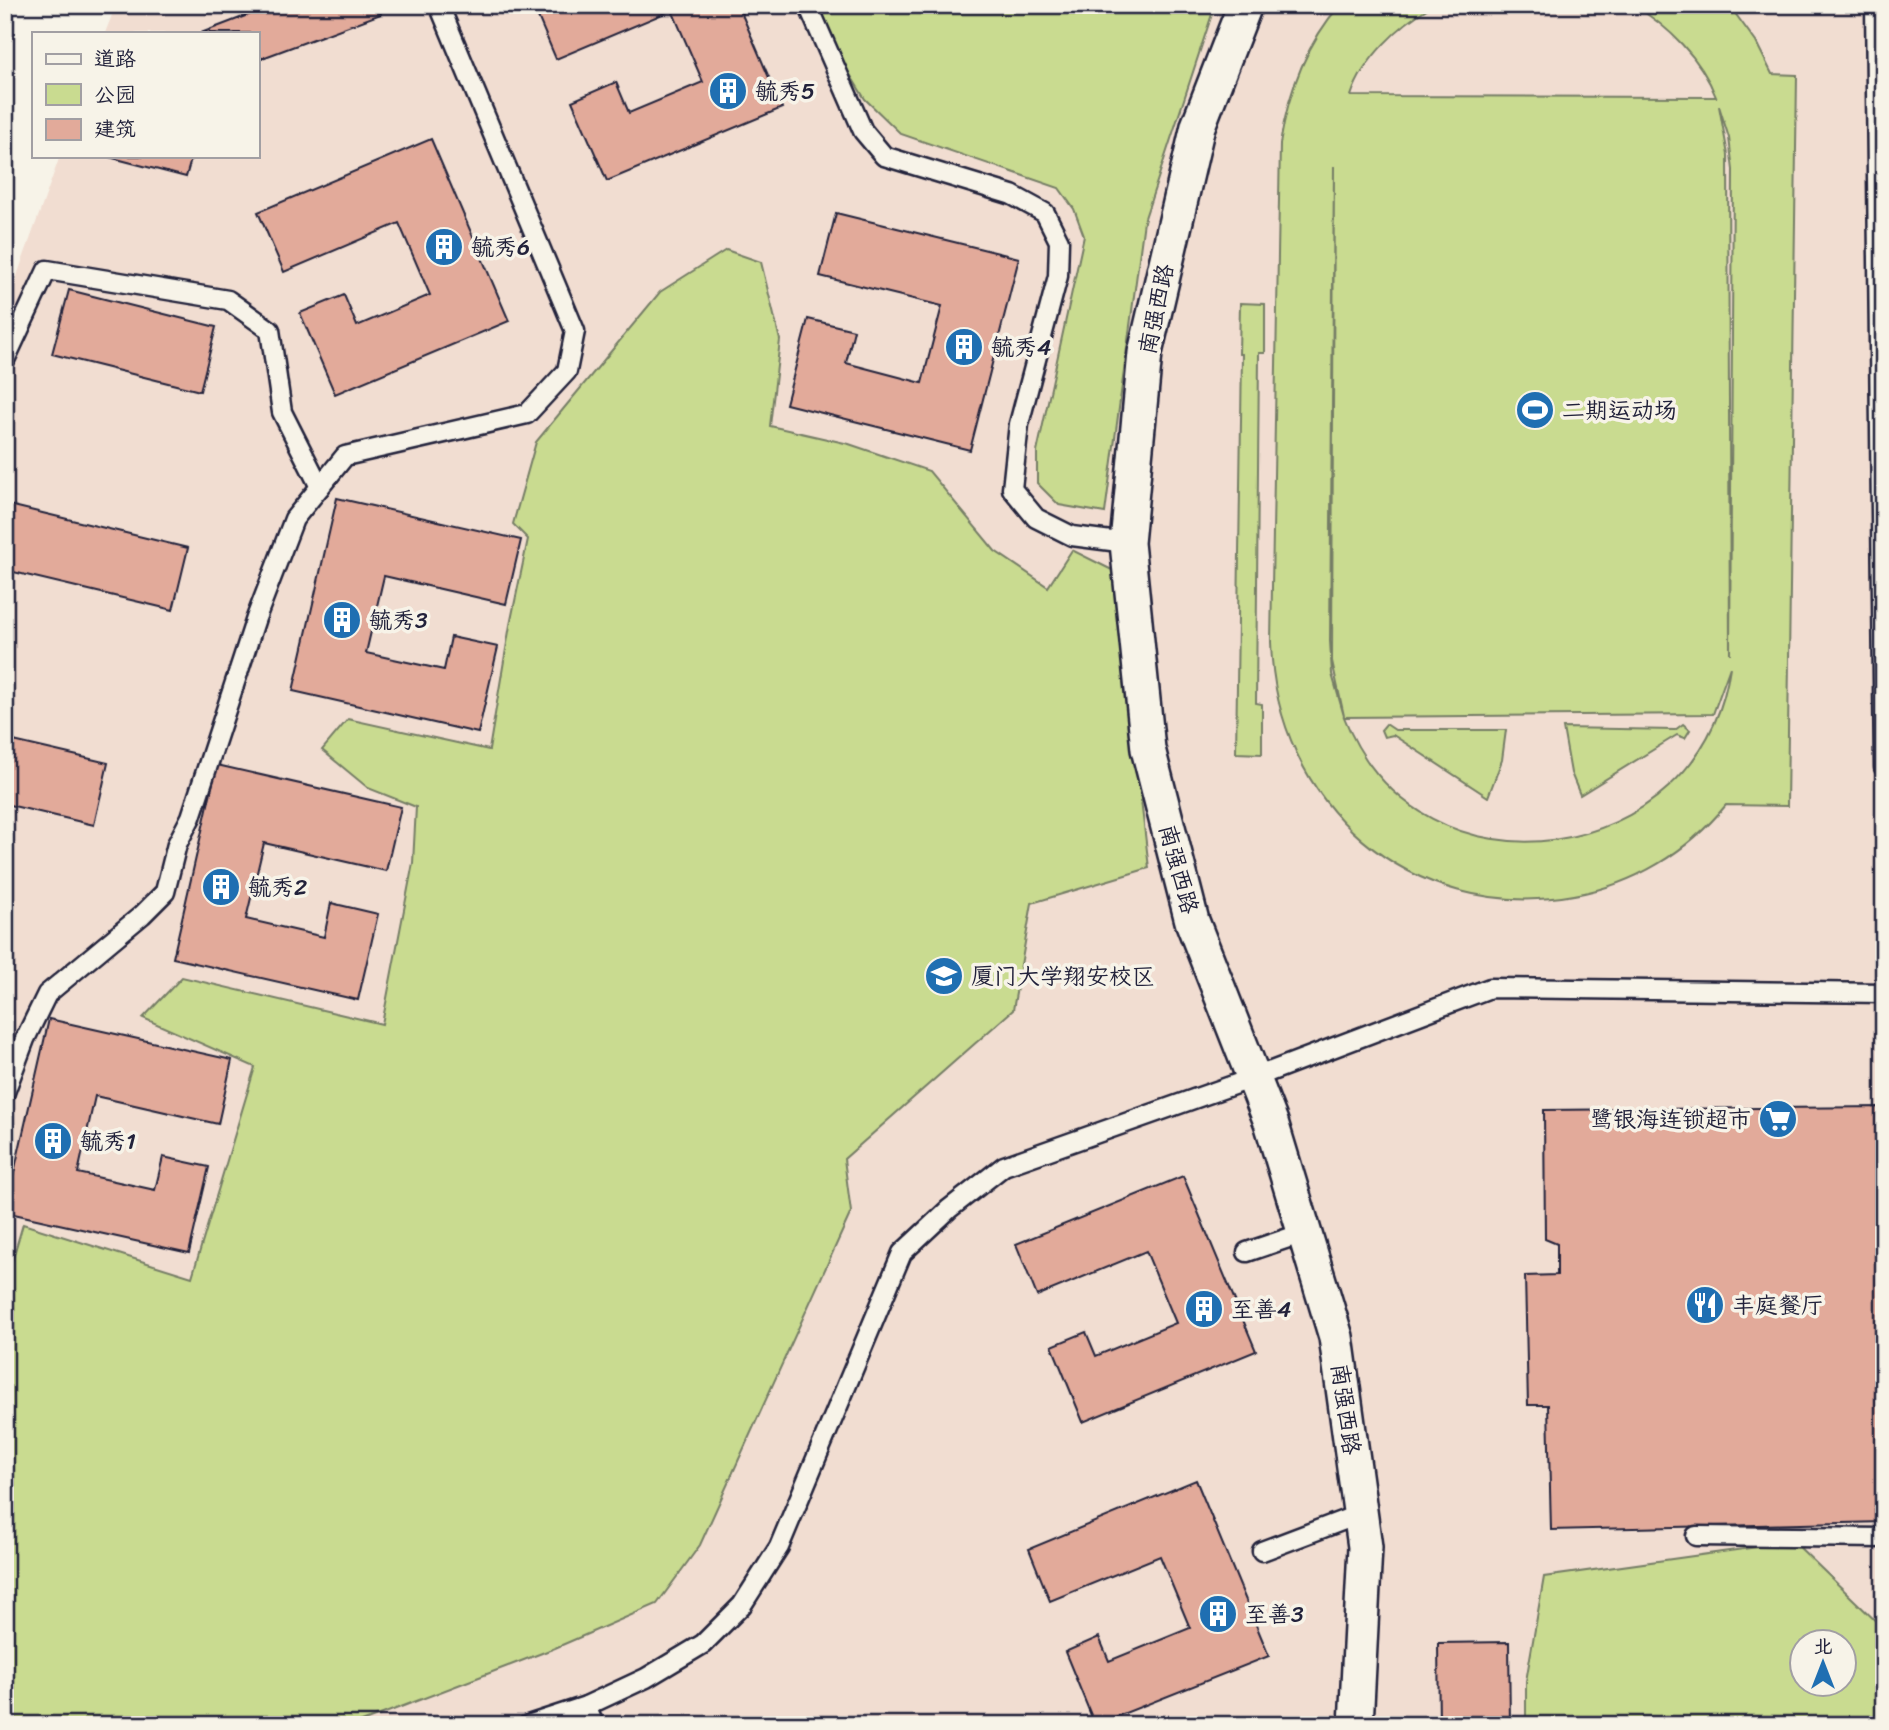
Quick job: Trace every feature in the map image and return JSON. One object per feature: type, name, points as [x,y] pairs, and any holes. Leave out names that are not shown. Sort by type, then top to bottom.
[{"type":"street","name":"南强西路","points":[[1245,5],[1198,126],[1145,353],[1127,543],[1147,749],[1192,921],[1271,1122],[1336,1337],[1365,1547],[1356,1725]]},
{"type":"lane","points":[[5,1092],[25,1039],[47,994],[142,915],[165,892],[177,844],[191,817],[256,618],[294,519],[345,456],[527,414],[567,371],[575,331],[439,5]]},
{"type":"lane","points":[[808,5],[863,131],[884,156],[1012,195],[1045,213],[1059,241],[1058,276],[1019,424],[1012,489],[1036,518],[1072,536],[1127,543]]},
{"type":"lane","points":[[1875,5],[1882,370],[1884,767]]},
{"type":"lane","points":[[5,360],[47,270],[228,300],[270,330],[282,412],[320,487]]},
{"type":"lane","points":[[529,1725],[560,1720],[646,1678],[703,1644],[742,1605],[779,1547],[902,1253],[950,1209],[1004,1166],[1253,1078],[1490,988],[1884,992]]},
{"type":"lane","points":[[1247,1252],[1306,1232]]},
{"type":"lane","points":[[1262,1551],[1360,1514]]},
{"type":"lane","points":[[1696,1536],[1884,1538]]},
{"type":"lane","points":[[586,1706],[594,1725]]},
{"type":"shaded area","name":"厦门大学翔安校区","points":[[116,5],[1884,5],[1884,1725],[5,1725],[5,309],[59,158],[259,158],[259,32],[105,32]]},
{"type":"green space","points":[[818,5],[1215,5],[1144,221],[1105,513],[1059,505],[1037,483],[1037,452],[1084,236],[1074,209],[1059,188],[901,134],[865,99],[832,45]]},
{"type":"green space","points":[[1340,5],[1433,5],[1395,33],[1373,56],[1351,96],[1716,97],[1702,69],[1682,44],[1659,23],[1633,5],[1729,5],[1756,42],[1772,74],[1797,75],[1787,806],[1726,805],[1695,837],[1658,864],[1638,875],[1596,890],[1574,895],[1514,899],[1458,890],[1407,870],[1362,840],[1325,801],[1297,754],[1278,701],[1271,642],[1280,144],[1293,88],[1308,53]],"holes":[[[1719,106],[1729,138],[1733,170],[1730,654],[1728,155]],[[1334,166],[1332,661],[1344,716],[1332,674],[1330,641]],[[1730,667],[1708,735],[1668,787],[1615,822],[1555,840],[1492,839],[1432,819],[1381,778],[1344,717],[1713,714]]]},
{"type":"green space","points":[[726,250],[761,262],[780,340],[770,426],[849,444],[929,471],[995,551],[1048,587],[1072,550],[1114,571],[1149,868],[1032,903],[1013,1010],[844,1159],[851,1212],[700,1545],[657,1604],[555,1648],[354,1725],[5,1725],[5,1285],[23,1224],[192,1277],[255,1067],[143,1018],[182,977],[382,1024],[413,863],[416,807],[368,788],[322,750],[348,719],[489,750],[528,539],[513,524],[536,442],[660,292]]},
{"type":"green space","points":[[1240,303],[1265,304],[1265,353],[1259,353],[1256,703],[1262,704],[1262,754],[1236,753],[1242,354],[1239,354]]},
{"type":"green space","points":[[1386,724],[1395,730],[1506,730],[1502,760],[1488,797],[1393,735],[1384,737],[1381,730]]},
{"type":"green space","points":[[1683,724],[1690,730],[1685,738],[1677,735],[1580,795],[1571,773],[1563,728],[1675,730]]},
{"type":"green space","points":[[1794,1542],[1884,1629],[1884,1725],[1526,1725],[1526,1681],[1544,1577]]},
{"type":"building","points":[[274,5],[378,5],[381,14],[259,59],[259,32],[204,32]]},
{"type":"building","name":"毓秀5","points":[[533,5],[738,5],[782,108],[607,181],[572,101],[616,82],[629,113],[703,82],[672,10],[556,59]]},
{"type":"building","name":"毓秀6","points":[[431,139],[509,321],[335,394],[300,313],[344,295],[357,326],[430,295],[399,223],[284,272],[258,212]]},
{"type":"building","points":[[113,158],[191,158],[186,177]]},
{"type":"building","name":"毓秀4","points":[[836,213],[1019,258],[970,450],[786,404],[808,319],[854,330],[846,363],[922,383],[942,306],[820,276]]},
{"type":"building","points":[[69,290],[216,327],[200,391],[52,354]]},
{"type":"building","name":"毓秀3","points":[[337,498],[521,540],[506,604],[384,576],[366,653],[444,670],[451,637],[498,647],[478,733],[293,691]]},
{"type":"building","points":[[5,504],[188,548],[173,610],[5,570]]},
{"type":"building","points":[[5,739],[108,763],[94,825],[5,804]]},
{"type":"building","name":"毓秀2","points":[[217,765],[401,807],[386,871],[264,843],[246,919],[324,937],[331,903],[378,914],[358,1000],[173,958]]},
{"type":"building","name":"毓秀1","points":[[49,1019],[232,1060],[218,1124],[95,1096],[78,1173],[155,1190],[163,1157],[209,1167],[189,1253],[5,1212]]},
{"type":"building","name":"丰庭餐厅","points":[[1884,1107],[1884,1522],[1551,1530],[1548,1405],[1528,1405],[1525,1276],[1557,1275],[1557,1244],[1545,1239],[1544,1110]]},
{"type":"building","name":"至善4","points":[[1183,1176],[1256,1351],[1083,1422],[1052,1346],[1086,1332],[1096,1356],[1176,1323],[1146,1251],[1037,1296],[1016,1244]]},
{"type":"building","name":"至善3","points":[[1196,1480],[1269,1656],[1095,1725],[1065,1652],[1099,1637],[1109,1661],[1190,1628],[1160,1556],[1050,1601],[1029,1549]]},
{"type":"building","points":[[1509,1642],[1510,1725],[1439,1725],[1438,1643]]},
{"type":"place","name":"毓秀5","points":[[728,91]]},
{"type":"place","name":"毓秀6","points":[[444,247]]},
{"type":"place","name":"毓秀4","points":[[964,347]]},
{"type":"place","name":"二期运动场","points":[[1535,410]]},
{"type":"place","name":"毓秀3","points":[[342,620]]},
{"type":"place","name":"毓秀2","points":[[221,887]]},
{"type":"place","name":"厦门大学翔安校区","points":[[944,976]]},
{"type":"place","name":"鹭银海连锁超市","points":[[1778,1119]]},
{"type":"place","name":"毓秀1","points":[[53,1141]]},
{"type":"place","name":"丰庭餐厅","points":[[1705,1305]]},
{"type":"place","name":"至善4","points":[[1204,1309]]},
{"type":"place","name":"至善3","points":[[1218,1614]]}]
